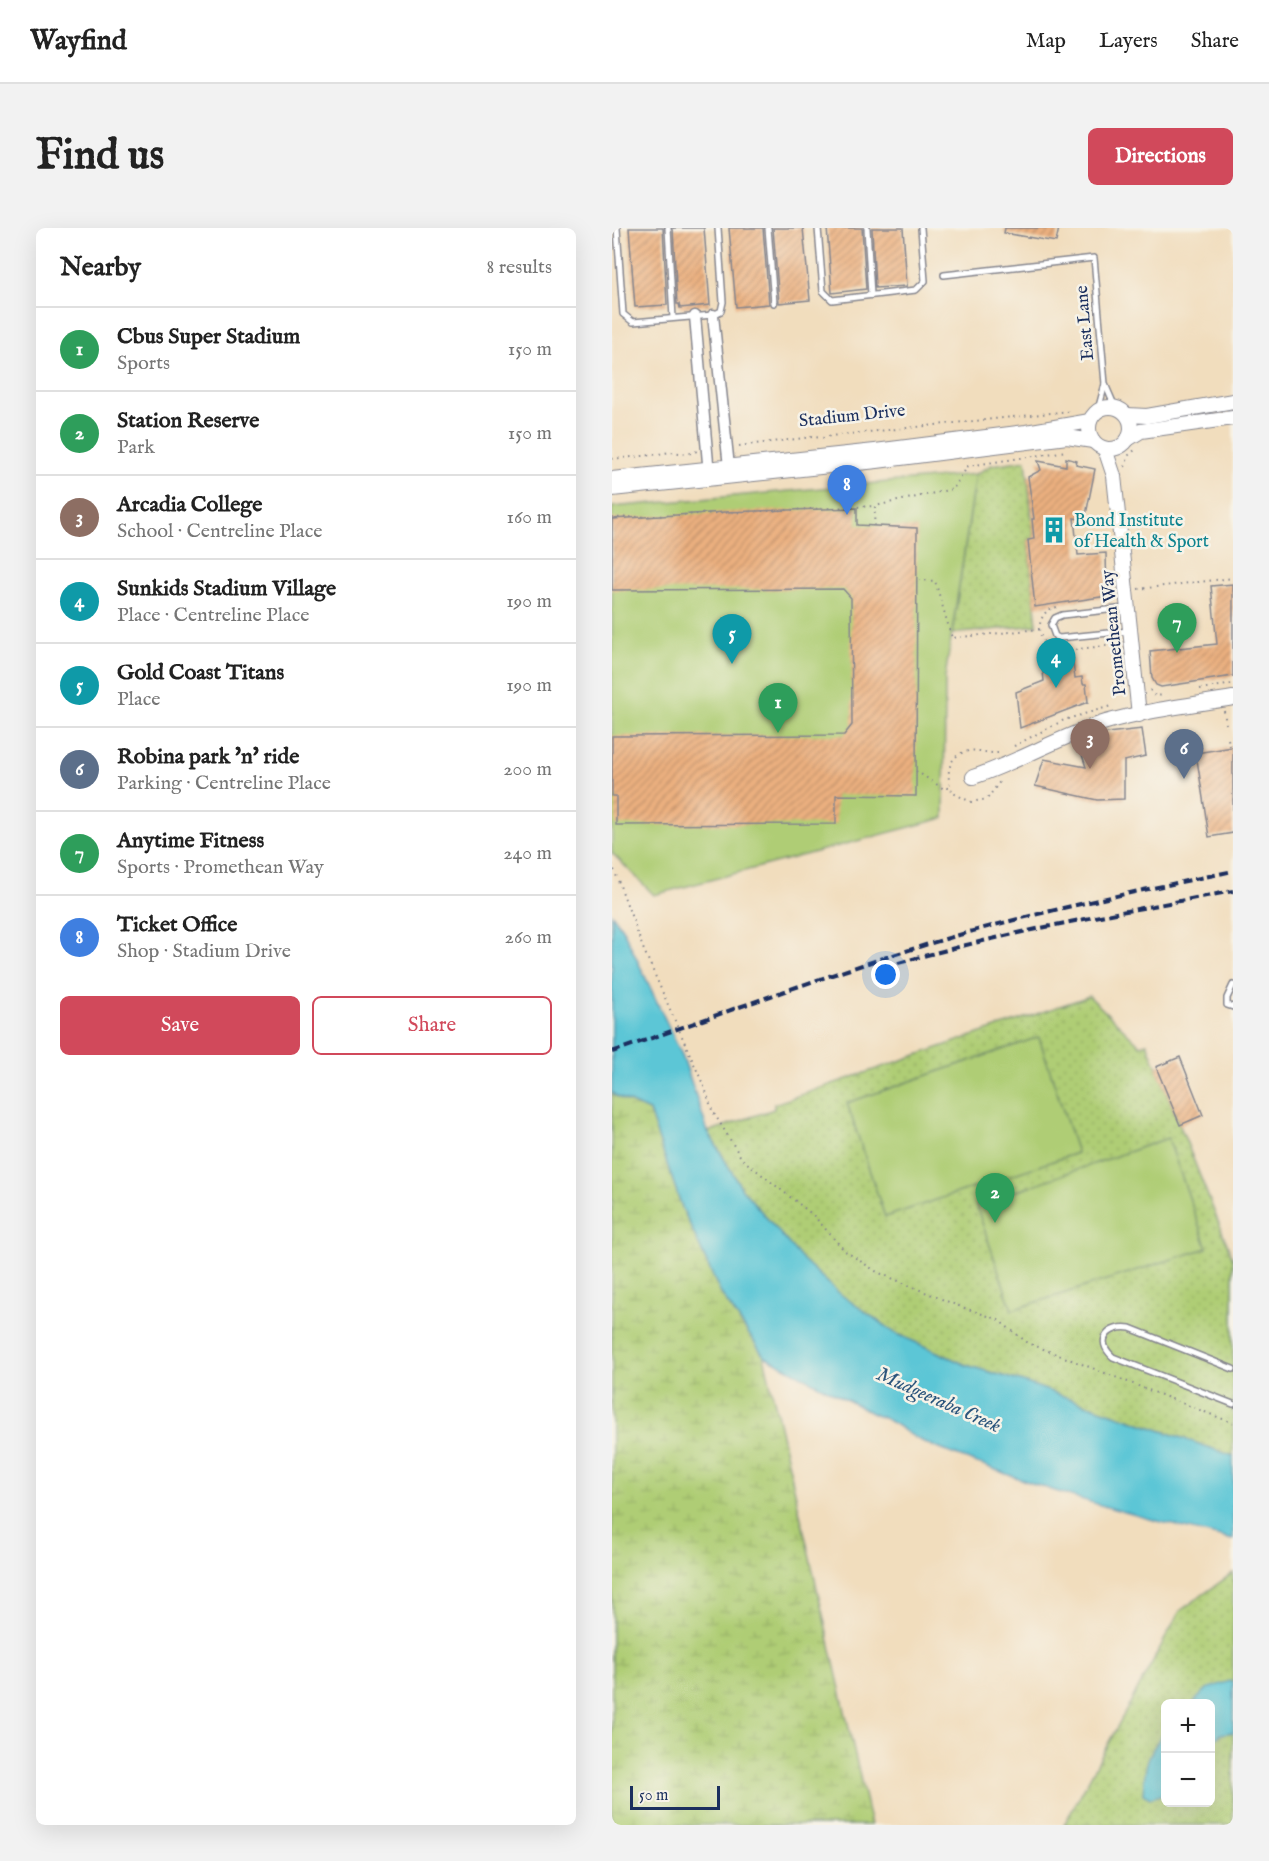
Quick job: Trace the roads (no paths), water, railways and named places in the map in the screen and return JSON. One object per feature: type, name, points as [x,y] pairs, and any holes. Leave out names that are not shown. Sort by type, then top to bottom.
[{"type":"street","points":[[713,315],[729,467]]},
{"type":"street","points":[[695,316],[709,474]]},
{"type":"street","points":[[702,399],[722,396]]},
{"type":"street","points":[[1119,471],[1090,435],[1094,416],[1104,408],[1147,416],[1233,401]]},
{"type":"street","points":[[1119,471],[1129,445],[1131,427],[1121,411]]},
{"type":"street","name":"Stadium Drive","points":[[612,489],[709,474],[729,467],[981,437],[1094,416]]},
{"type":"street","points":[[1099,445],[1110,449],[1129,445],[1141,431],[1233,418]]},
{"type":"street","name":"Stadium Drive","points":[[612,479],[877,462],[1067,437],[1099,445]]},
{"type":"street","name":"Promethean Way","points":[[1119,471],[1128,608],[1139,715]]},
{"type":"street","points":[[973,777],[997,769],[1075,733],[1107,722],[1139,715],[1228,703]]},
{"type":"lane","points":[[616,228],[623,314],[633,322],[713,315],[721,311],[723,302],[718,228]]},
{"type":"lane","points":[[668,228],[673,318]]},
{"type":"lane","points":[[768,228],[774,303]]},
{"type":"lane","points":[[818,228],[823,291],[832,300],[915,290],[925,281],[921,228]]},
{"type":"lane","points":[[867,228],[871,296]]},
{"type":"lane","name":"East Lane","points":[[944,275],[1094,258],[1105,384]]},
{"type":"lane","points":[[1105,384],[1121,411]]},
{"type":"lane","points":[[1094,416],[1105,384]]},
{"type":"lane","points":[[1128,608],[1062,615],[1055,618],[1051,626],[1055,636],[1064,639],[1131,631]]},
{"type":"lane","points":[[1233,985],[1226,1002],[1227,1005],[1233,1007]]},
{"type":"lane","points":[[1233,1369],[1130,1328],[1114,1328],[1108,1332],[1105,1339],[1107,1351],[1113,1356],[1233,1404]]},
{"type":"water","name":"Mudgeeraba Creek","points":[[612,914],[623,930],[683,1057],[708,1132],[742,1189],[800,1257],[840,1294],[895,1333],[966,1365],[1026,1383],[1233,1456],[1233,1540],[1078,1498],[942,1450],[764,1356],[720,1292],[682,1207],[649,1111],[612,1092]]},
{"type":"water","points":[[1230,1681],[1233,1683],[1233,1732],[1221,1734],[1215,1739],[1215,1699],[1197,1699],[1207,1689]]},
{"type":"water","points":[[1161,1736],[1161,1795],[1150,1798],[1143,1794],[1146,1767]]},
{"type":"railway","points":[[612,1052],[921,946],[1066,907],[1233,871]]},
{"type":"railway","points":[[885,967],[1014,934],[1233,891]]},
{"type":"place","name":"Ticket Office","points":[[847,515]]},
{"type":"place","name":"Bond Institute of Health & Sport","points":[[1054,530]]},
{"type":"place","name":"Anytime Fitness","points":[[1177,653]]},
{"type":"place","name":"Gold Coast Titans","points":[[732,664]]},
{"type":"place","name":"Sunkids Stadium Village","points":[[1056,688]]},
{"type":"place","name":"Cbus Super Stadium","points":[[778,733]]},
{"type":"place","name":"Arcadia College","points":[[1090,769]]},
{"type":"place","name":"Robina park 'n' ride","points":[[1184,779]]},
{"type":"place","name":"Station Reserve","points":[[995,1223]]}]
